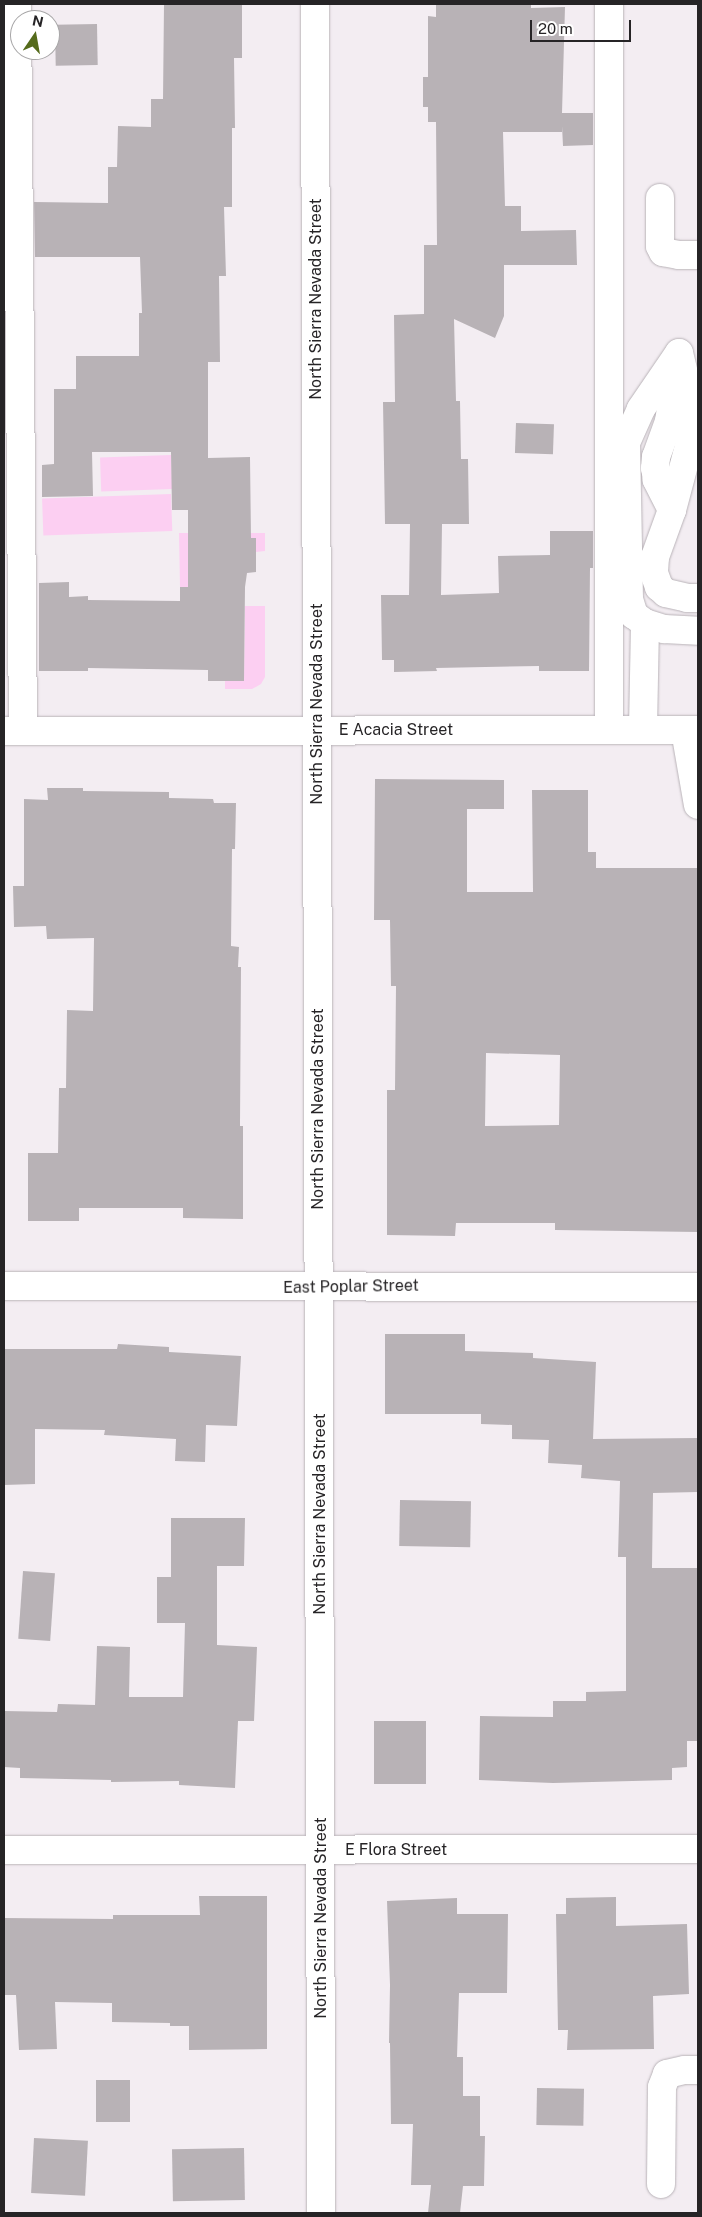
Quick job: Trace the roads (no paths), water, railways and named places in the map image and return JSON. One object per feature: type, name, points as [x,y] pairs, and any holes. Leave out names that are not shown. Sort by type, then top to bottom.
[{"type":"street","points":[[13,731],[17,4]]},
{"type":"street","name":"North Sierra Nevada Street","points":[[315,4],[318,1288],[322,1850],[321,2213]]},
{"type":"street","points":[[609,4],[609,730]]},
{"type":"street","points":[[660,198],[660,246],[663,252],[679,255],[698,255]]},
{"type":"street","points":[[689,353],[692,419],[689,446],[672,510],[655,557],[654,574],[660,587],[666,593],[687,598],[698,598]]},
{"type":"street","points":[[689,353],[641,409],[626,443],[629,599],[634,615],[654,626],[698,631]]},
{"type":"street","points":[[654,626],[672,730],[698,804]]},
{"type":"street","name":"E Acacia Street","points":[[13,731],[672,730]]},
{"type":"street","name":"East Poplar Street","points":[[4,1286],[318,1288],[698,1286]]},
{"type":"street","name":"E Flora Street","points":[[4,1850],[698,1849]]},
{"type":"street","points":[[661,2184],[662,2087],[667,2074],[685,2070],[698,2070]]}]
